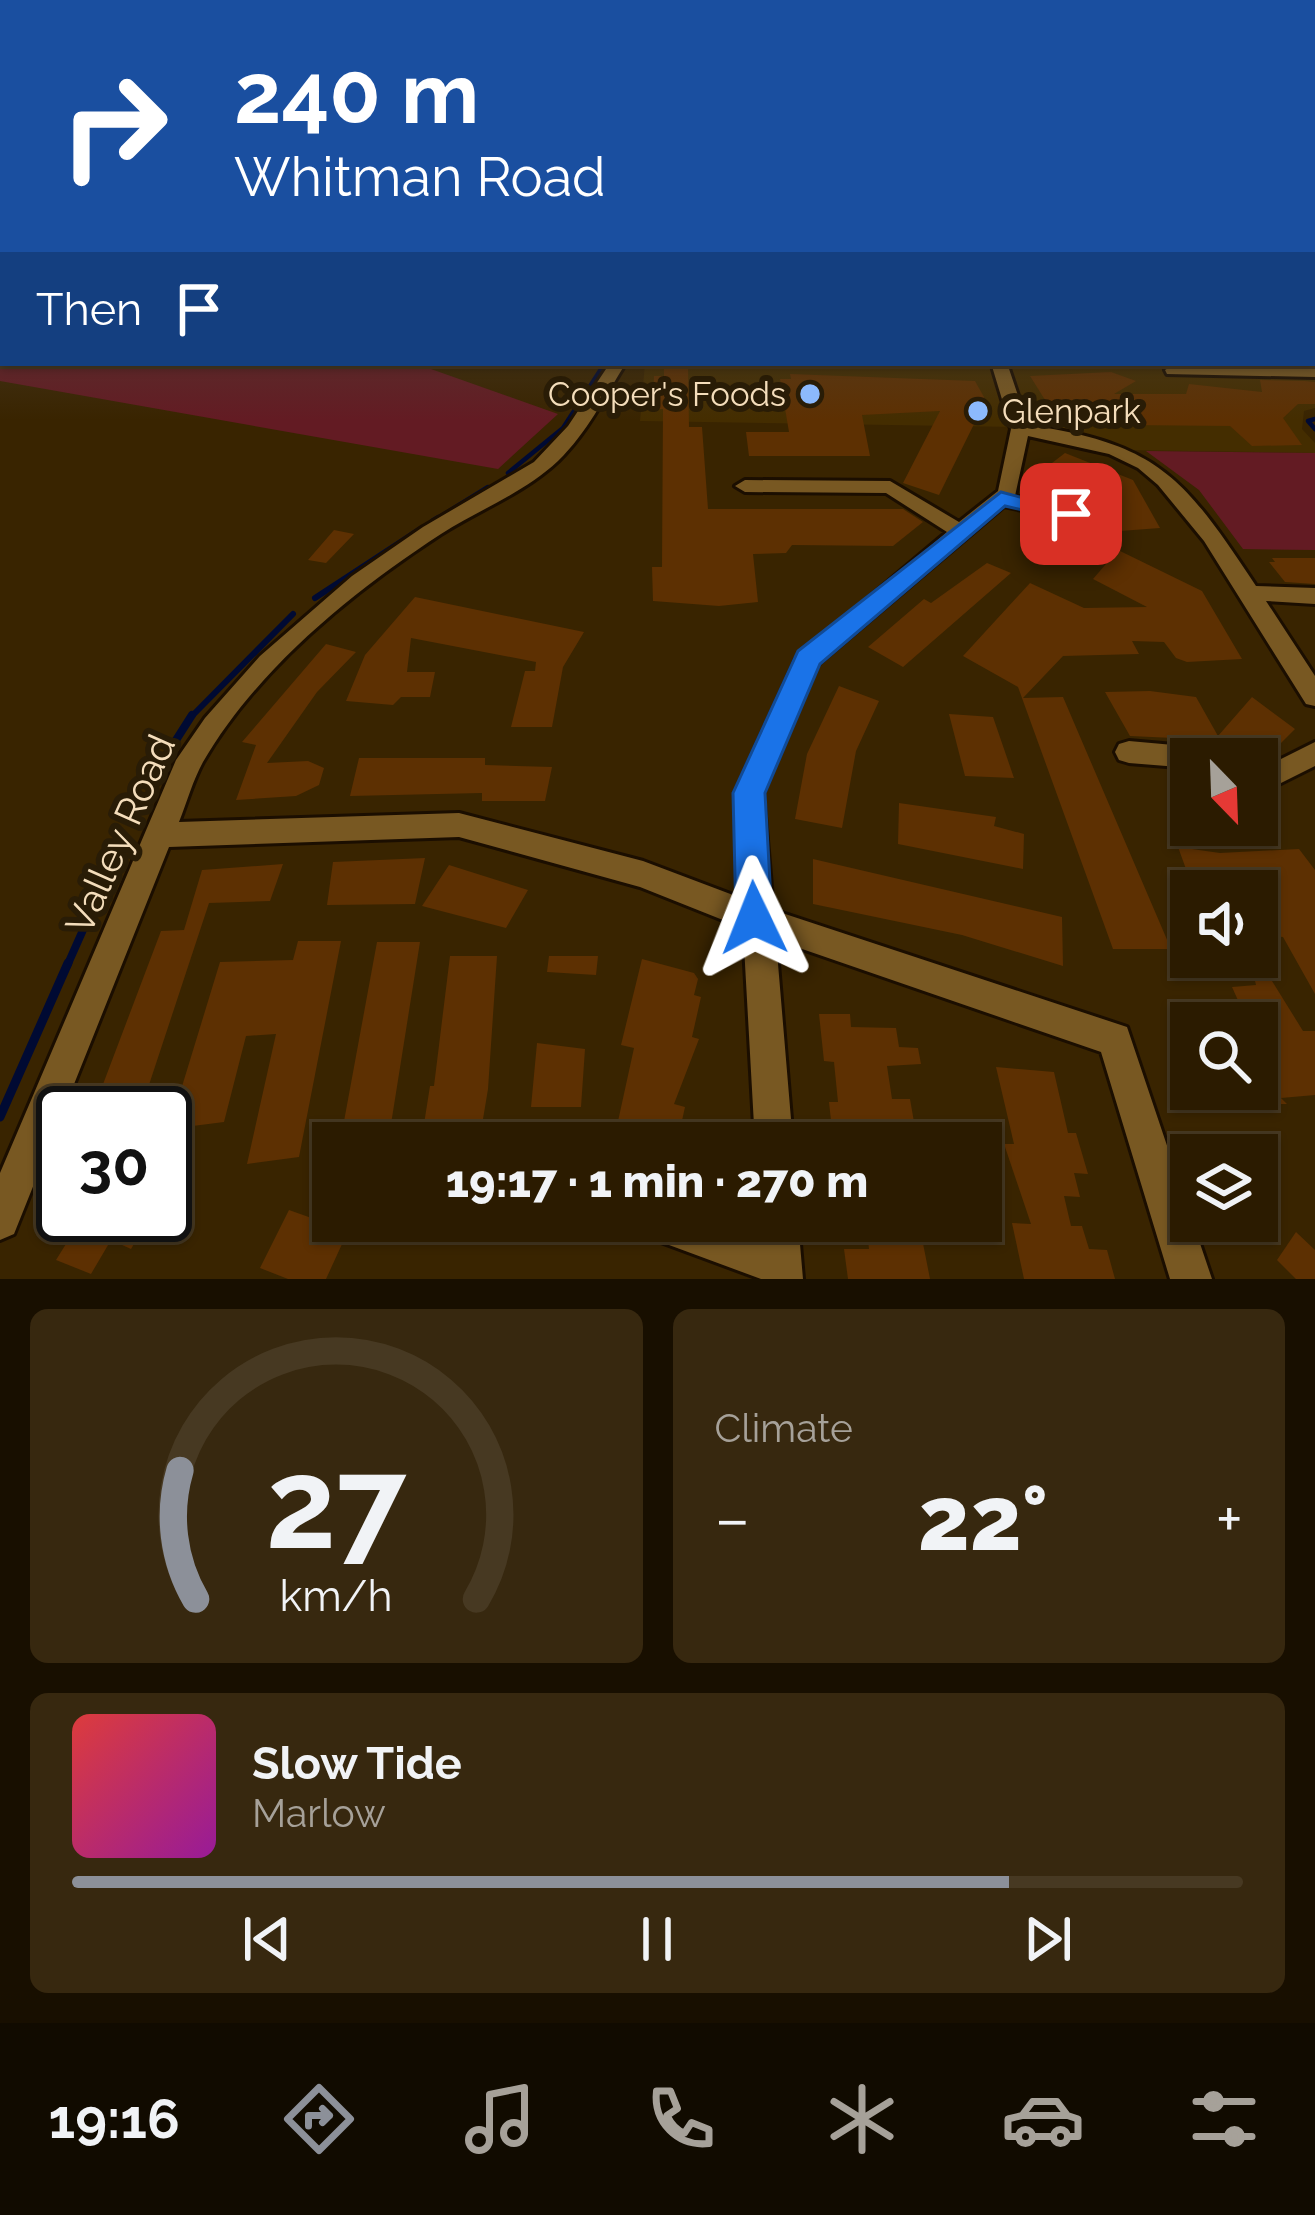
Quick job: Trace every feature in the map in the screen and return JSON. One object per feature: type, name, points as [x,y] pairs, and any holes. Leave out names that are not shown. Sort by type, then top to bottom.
[{"type":"street","name":"Valley Road","points":[[0,1220],[190,760],[248,680],[375,571],[542,466],[593,409],[616,366]]},
{"type":"street","points":[[773,1122],[765,986],[754,918],[749,793],[808,658],[1007,494],[1020,428],[1000,366]]},
{"type":"street","points":[[1173,370],[1315,372]]},
{"type":"street","points":[[1020,428],[1099,444],[1146,465],[1177,492],[1315,697]]},
{"type":"street","points":[[745,486],[894,479],[961,532]]},
{"type":"street","points":[[1001,499],[1071,514],[1096,538]]},
{"type":"street","points":[[1246,593],[1315,596]]},
{"type":"street","points":[[1129,752],[1170,756]]},
{"type":"street","points":[[1278,773],[1315,753]]},
{"type":"street","points":[[158,835],[459,825],[643,874],[754,918],[1115,1040],[1191,1279]]},
{"type":"street","points":[[707,1242],[781,1272],[779,1242]]},
{"type":"shaded area","points":[[0,366],[422,366],[558,414],[498,469],[0,381]]},
{"type":"shaded area","points":[[645,366],[1315,366],[1315,408],[1304,411],[1302,429],[1315,443],[1315,453],[1121,450],[1016,427],[640,421]]},
{"type":"shaded area","points":[[1146,451],[1315,453],[1315,550],[1243,549],[1199,490]]},
{"type":"building","points":[[664,366],[688,366],[689,427],[702,427],[708,509],[903,509],[923,522],[893,546],[792,545],[786,553],[753,554],[758,602],[719,606],[653,601],[652,567],[662,567],[663,409],[653,409],[654,376],[664,376]]},
{"type":"building","points":[[1111,372],[1136,381],[1114,394],[1186,394],[1189,384],[1262,392],[1260,380],[1315,382],[1315,404],[1298,404],[1283,418],[1302,445],[1252,446],[1230,426],[1125,425],[1052,411],[1030,376]]},
{"type":"building","points":[[790,374],[975,381],[984,397],[985,417],[978,416],[939,495],[903,483],[940,411],[862,415],[870,456],[749,456],[746,432],[789,432],[780,379],[791,379]]},
{"type":"building","points":[[1065,453],[1133,480],[1160,528],[1107,532],[1080,492],[1039,473]]},
{"type":"building","points":[[334,530],[354,534],[326,563],[308,560]]},
{"type":"building","points":[[1118,550],[1202,591],[1242,659],[1187,662],[1176,658],[1164,642],[1132,641],[1139,654],[1063,656],[1023,698],[1063,697],[1170,949],[1113,949],[1018,687],[963,656],[1030,583],[1084,608],[1147,607],[1093,579]]},
{"type":"building","points":[[1272,558],[1315,558],[1315,584],[1285,582],[1269,562],[1275,562]]},
{"type":"building","points":[[987,563],[1011,573],[903,667],[868,647],[924,599],[931,603]]},
{"type":"building","points":[[415,597],[584,632],[563,667],[552,727],[511,727],[525,671],[535,671],[536,662],[411,638],[407,672],[435,672],[430,697],[401,697],[393,705],[346,701],[365,655]]},
{"type":"building","points":[[326,644],[356,652],[317,692],[267,763],[308,761],[324,768],[319,785],[296,796],[236,800],[256,745],[242,742]]},
{"type":"building","points":[[839,686],[879,701],[856,751],[842,828],[795,819],[807,754]]},
{"type":"building","points":[[1105,692],[1196,697],[1218,736],[1252,697],[1295,729],[1278,746],[1278,738],[1130,736]]},
{"type":"building","points":[[949,714],[993,717],[1014,778],[965,776]]},
{"type":"building","points":[[359,758],[485,758],[485,765],[552,767],[545,801],[482,801],[482,793],[350,796]]},
{"type":"building","points":[[899,803],[996,817],[994,826],[1024,834],[1023,869],[898,844]]},
{"type":"building","points":[[1178,847],[1220,853],[1299,849],[1315,870],[1315,994],[1283,937],[1278,937],[1278,870],[1186,870]]},
{"type":"building","points":[[425,858],[415,904],[327,905],[333,862]]},
{"type":"building","points":[[813,859],[1062,917],[1063,966],[962,935],[813,904]]},
{"type":"building","points":[[283,864],[270,901],[209,903],[149,1086],[102,1086],[161,931],[184,930],[202,870]]},
{"type":"building","points":[[449,865],[528,890],[506,928],[422,906]]},
{"type":"building","points":[[298,941],[341,941],[299,1157],[247,1164],[276,1034],[246,1036],[224,1122],[192,1126],[192,1086],[182,1086],[220,962],[293,960]]},
{"type":"building","points":[[377,942],[420,942],[391,1122],[344,1122]]},
{"type":"building","points":[[450,956],[497,956],[482,1122],[424,1122],[430,1086],[434,1086]]},
{"type":"building","points":[[549,956],[598,956],[596,975],[547,972]]},
{"type":"building","points":[[642,959],[694,973],[698,979],[694,995],[701,997],[692,1037],[699,1039],[674,1104],[685,1107],[682,1122],[618,1122],[634,1048],[621,1045]]},
{"type":"building","points":[[1255,981],[1272,981],[1303,1031],[1315,1031],[1315,1095],[1281,1098],[1287,1104],[1278,1104],[1278,1002],[1239,1002],[1232,987],[1256,985]]},
{"type":"building","points":[[819,1014],[850,1014],[851,1027],[896,1028],[899,1047],[918,1048],[921,1064],[887,1066],[892,1099],[910,1099],[914,1122],[831,1122],[829,1102],[838,1102],[834,1062],[824,1061]]},
{"type":"building","points":[[537,1043],[585,1049],[581,1107],[531,1107]]},
{"type":"building","points":[[996,1067],[1054,1072],[1068,1133],[1076,1133],[1088,1174],[1074,1173],[1080,1197],[1064,1196],[1071,1226],[1082,1226],[1089,1249],[1107,1250],[1115,1279],[1024,1279],[1012,1223],[1031,1224],[1004,1144],[1014,1144]]},
{"type":"building","points":[[289,1210],[312,1218],[312,1242],[343,1242],[326,1279],[288,1279],[260,1268]]},
{"type":"building","points":[[1296,1232],[1315,1250],[1315,1279],[1296,1279],[1277,1260]]},
{"type":"building","points":[[67,1242],[110,1242],[91,1274],[56,1260]]},
{"type":"building","points":[[868,1242],[923,1242],[930,1279],[848,1279],[844,1249],[869,1249]]},
{"type":"waterway","points":[[508,473],[563,428],[603,366]]},
{"type":"waterway","points":[[1315,419],[1308,421],[1315,429]]},
{"type":"waterway","points":[[438,518],[433,521],[488,487]]},
{"type":"waterway","points":[[315,598],[422,528]]},
{"type":"waterway","points":[[190,718],[293,614]]},
{"type":"waterway","points":[[148,784],[190,718]]},
{"type":"waterway","points":[[67,966],[95,903]]},
{"type":"waterway","points":[[0,1117],[68,963]]},
{"type":"place","name":"Cooper's Foods","points":[[810,394]]},
{"type":"place","name":"Glenpark","points":[[978,411]]},
{"type":"route","points":[[754,918],[749,793],[808,658],[1001,499],[1071,514]]}]
